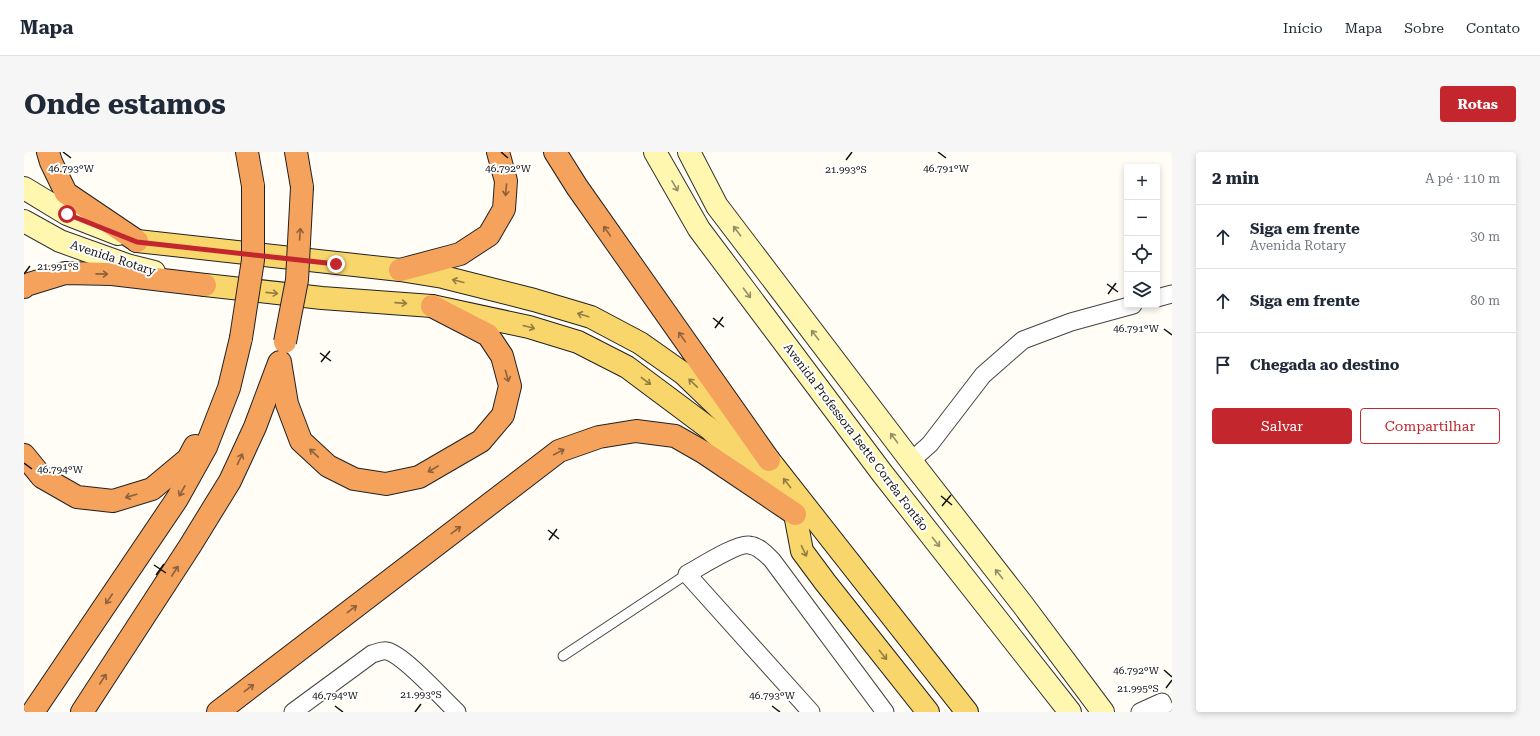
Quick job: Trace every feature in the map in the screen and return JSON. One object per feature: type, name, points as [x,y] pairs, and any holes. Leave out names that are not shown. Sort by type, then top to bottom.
[{"type":"highway","points":[[48,152],[51,162],[66,193],[137,242]]},
{"type":"highway","points":[[33,712],[177,499],[206,447],[229,388],[241,338],[254,260],[253,186],[247,152]]},
{"type":"highway","points":[[82,712],[190,546],[230,481],[255,427],[282,352],[297,280],[302,187],[296,152]]},
{"type":"highway","points":[[400,270],[460,254],[489,235],[504,209],[506,181],[498,152]]},
{"type":"highway","points":[[555,152],[577,187],[769,460]]},
{"type":"highway","points":[[24,287],[26,285],[65,273],[112,274],[205,285]]},
{"type":"highway","points":[[282,352],[287,404],[302,440],[328,466],[354,479],[386,484],[419,477],[481,441],[504,414],[510,386],[502,356],[488,335],[432,306]]},
{"type":"highway","points":[[24,455],[42,477],[77,497],[112,501],[152,489],[188,459],[229,388]]},
{"type":"highway","points":[[218,712],[559,451],[599,437],[636,431],[675,436],[703,452],[795,514]]},
{"type":"main road","name":"Avenida Professora Isette Corrêa Fontão","points":[[656,152],[699,229],[882,473],[1070,712]]},
{"type":"main road","points":[[689,152],[717,206],[911,461],[1023,605],[1103,712]]},
{"type":"main road","name":"Avenida Rotary","points":[[24,188],[67,214],[137,242]]},
{"type":"main road","name":"Avenida Rotary","points":[[24,220],[60,240],[130,266],[205,285]]},
{"type":"main road","points":[[137,242],[400,270],[458,281],[534,300],[591,317],[640,344],[684,374],[737,425],[769,460],[967,712]]},
{"type":"main road","points":[[205,285],[322,298],[432,306],[529,327],[571,340],[627,367],[710,429],[750,466],[795,514],[955,712]]},
{"type":"main road","points":[[795,514],[802,551],[928,712]]},
{"type":"main road","points":[[999,622],[1023,605]]},
{"type":"street","points":[[1160,297],[1172,294]]},
{"type":"street","points":[[911,461],[930,444],[983,375],[1023,340],[1071,322],[1124,307]]},
{"type":"street","points":[[811,712],[687,574],[734,548],[749,544],[761,549],[772,560],[885,712]]},
{"type":"street","points":[[294,712],[372,654],[385,650],[397,654],[457,712]]},
{"type":"street","points":[[1140,712],[1167,704]]},
{"type":"lane","points":[[563,656],[687,574]]},
{"type":"route","points":[[67,214],[137,242],[336,264]]}]
